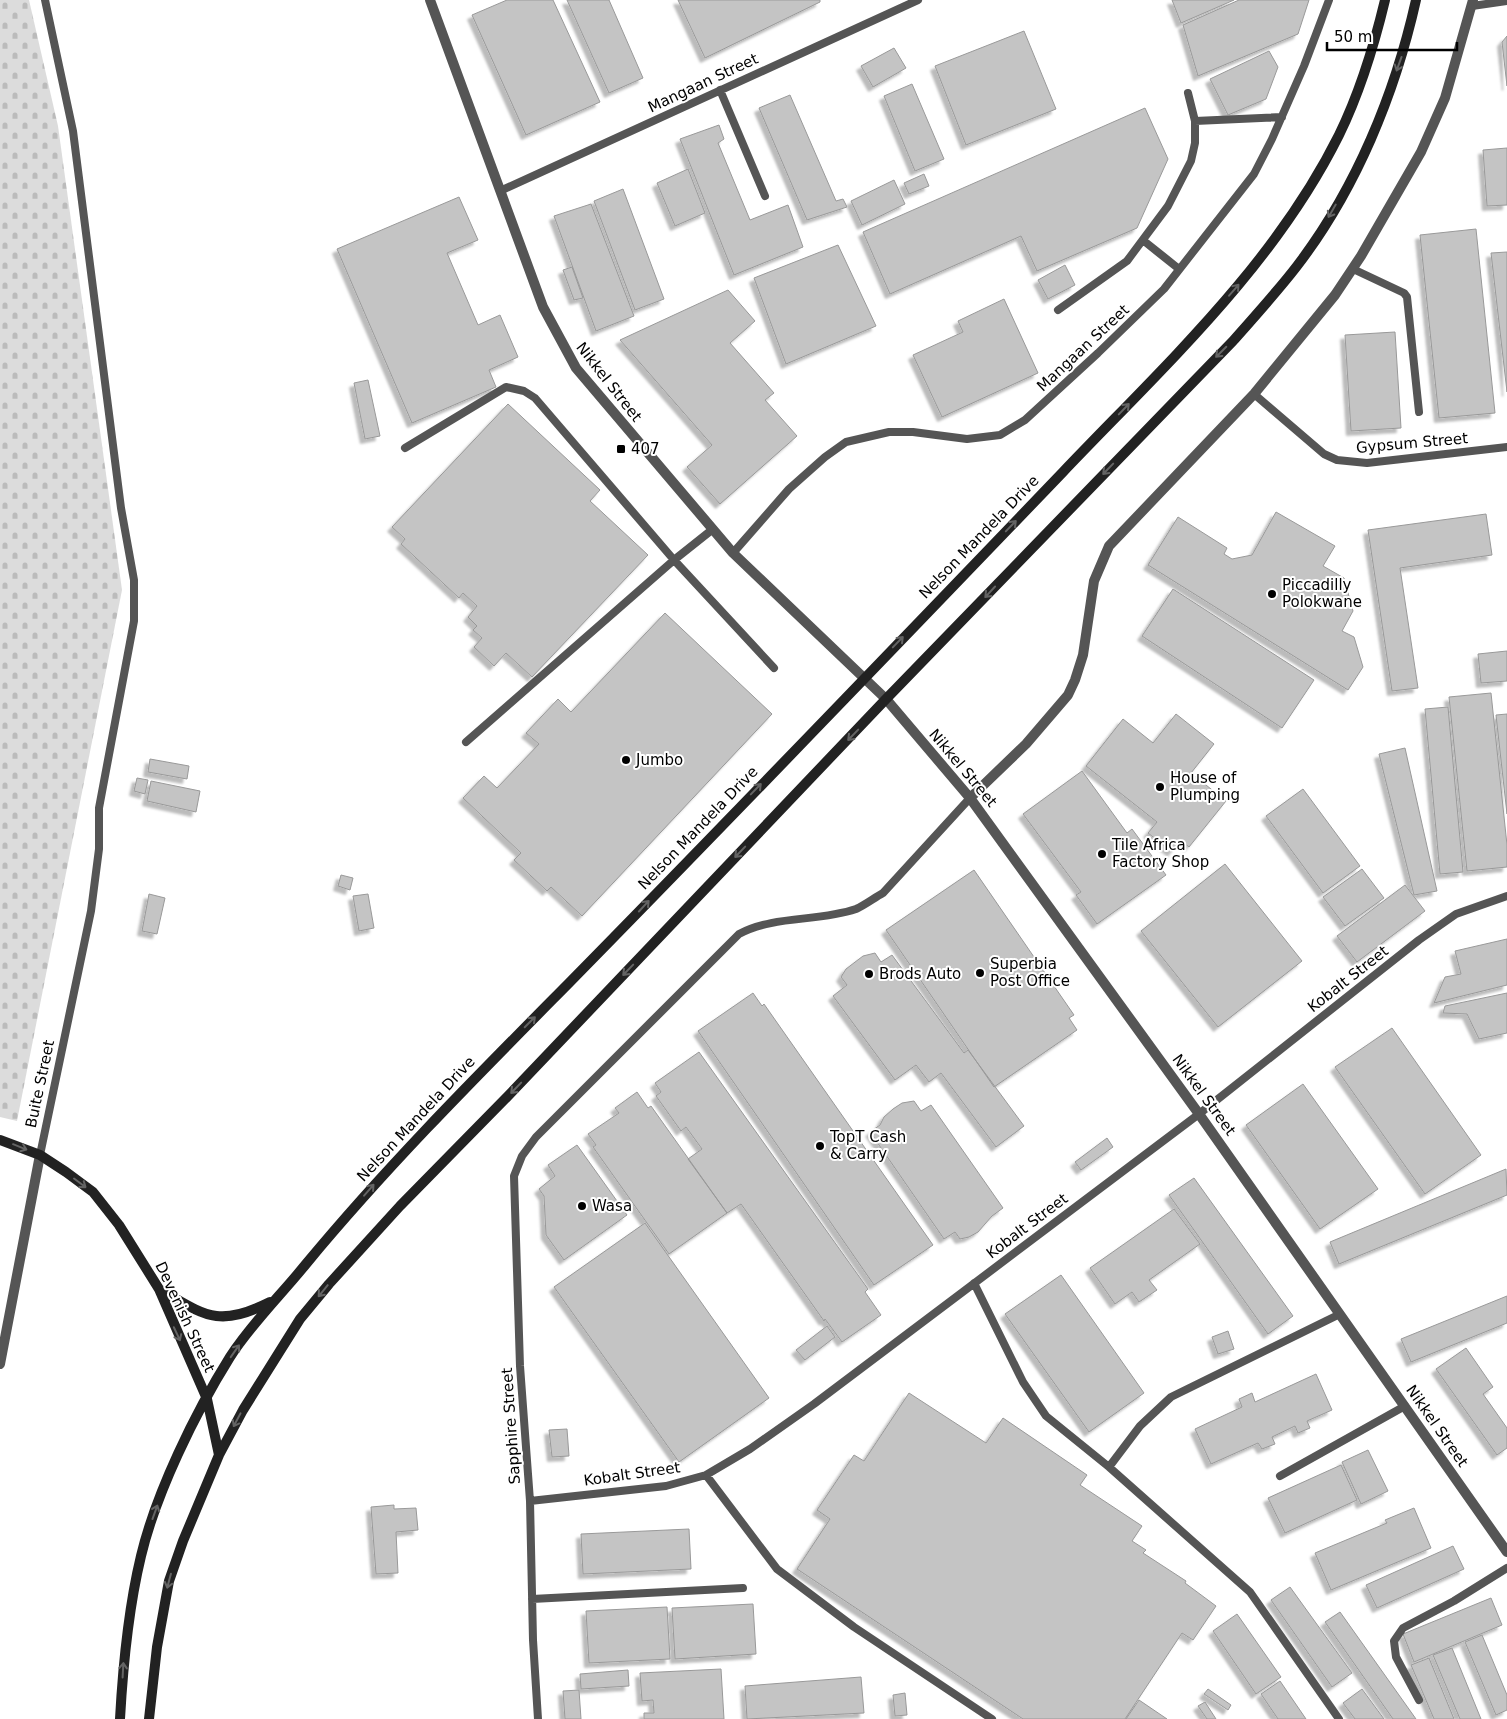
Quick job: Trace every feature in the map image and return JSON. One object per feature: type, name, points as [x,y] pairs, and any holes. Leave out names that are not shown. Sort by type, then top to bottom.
[{"type":"main road","name":"Nelson Mandela Drive","points":[[120,1719],[124,1651],[140,1560],[160,1497],[207,1398],[232,1354],[273,1301],[381,1177],[1205,323],[1262,256],[1305,194],[1339,134],[1372,50],[1385,0]]},
{"type":"main road","points":[[149,1719],[157,1647],[169,1581],[183,1541],[219,1455],[267,1369],[300,1319],[348,1263],[886,699],[1232,341],[1298,265],[1326,222],[1378,126],[1406,46],[1416,0]]},
{"type":"main road","name":"Devenish Street","points":[[0,1140],[40,1155],[93,1192],[119,1225],[159,1289],[207,1398],[219,1455]]},
{"type":"main road","points":[[159,1289],[200,1312],[217,1317],[238,1316],[273,1301]]},
{"type":"street","name":"Nikkel Street","points":[[430,0],[543,307],[576,368],[734,553],[886,699],[970,798],[1200,1114],[1507,1552]]},
{"type":"street","points":[[970,798],[1026,744],[1068,695],[1076,680],[1083,655],[1094,581],[1109,546],[1254,394],[1335,295],[1353,269],[1422,152],[1445,98],[1472,3]]},
{"type":"street","name":"Buite Street","points":[[0,1364],[40,1155]]},
{"type":"lane","name":"Buite Street","points":[[40,1155],[91,911],[99,849],[100,808],[134,621],[134,580],[121,508],[73,131],[45,0]]},
{"type":"lane","name":"Mangaan Street","points":[[500,191],[918,0]]},
{"type":"lane","name":"Mangaan Street","points":[[734,553],[789,489],[825,457],[846,442],[889,432],[912,432],[967,439],[984,439],[1013,430],[1098,353],[1164,289],[1254,174],[1282,117],[1329,0]]},
{"type":"lane","points":[[1472,3],[1507,1]]},
{"type":"lane","points":[[720,90],[765,196]]},
{"type":"lane","points":[[1058,310],[1127,261],[1144,241],[1168,206],[1191,161],[1195,143],[1195,121],[1188,93]]},
{"type":"lane","points":[[1195,121],[1282,117]]},
{"type":"lane","points":[[1144,241],[1179,270]]},
{"type":"lane","points":[[1353,269],[1404,293],[1407,297],[1419,412]]},
{"type":"lane","points":[[405,448],[506,387],[524,391],[534,398],[674,560],[774,668]]},
{"type":"lane","name":"Gypsum Street","points":[[1254,394],[1324,454],[1337,460],[1367,463],[1507,447]]},
{"type":"lane","points":[[466,742],[674,560],[713,529]]},
{"type":"lane","name":"Sapphire Street","points":[[538,1719],[532,1599],[530,1501],[520,1366],[514,1176],[522,1156],[536,1137],[739,934],[763,924],[857,908],[872,900],[882,893],[970,798]]},
{"type":"lane","name":"Kobalt Street","points":[[530,1501],[666,1486],[706,1475],[750,1449],[806,1410],[1200,1114],[1456,914],[1507,896]]},
{"type":"lane","points":[[974,1284],[1023,1382],[1046,1416],[1109,1467],[1250,1592],[1339,1719]]},
{"type":"lane","points":[[1109,1467],[1140,1426],[1171,1397],[1340,1314]]},
{"type":"lane","points":[[1280,1476],[1405,1406]]},
{"type":"lane","points":[[706,1475],[777,1569],[854,1627],[992,1719]]},
{"type":"lane","points":[[1418,1700],[1396,1657],[1394,1641],[1403,1628],[1454,1601],[1507,1568]]},
{"type":"lane","points":[[532,1599],[743,1588]]},
{"type":"green space","points":[[0,0],[29,0],[58,126],[122,590],[17,1121],[0,1117]]},
{"type":"building","points":[[507,0],[553,0],[600,102],[526,135],[472,15]]},
{"type":"building","points":[[567,0],[609,0],[643,78],[609,93]]},
{"type":"building","points":[[678,0],[820,0],[820,2],[705,58]]},
{"type":"building","points":[[1172,0],[1234,0],[1181,23]]},
{"type":"building","points":[[1239,0],[1309,0],[1298,34],[1198,76],[1183,25]]},
{"type":"building","points":[[1024,31],[1056,109],[966,145],[935,66]]},
{"type":"building","points":[[1507,36],[1507,86],[1502,42]]},
{"type":"building","points":[[894,48],[906,68],[873,87],[861,66]]},
{"type":"building","points":[[1269,51],[1278,67],[1266,99],[1228,115],[1210,79]]},
{"type":"building","points":[[912,84],[944,159],[915,171],[884,96]]},
{"type":"building","points":[[790,95],[836,201],[843,199],[847,207],[807,220],[759,108]]},
{"type":"building","points":[[1145,108],[1168,159],[1137,228],[1037,271],[1021,236],[890,294],[863,232]]},
{"type":"building","points":[[719,125],[724,139],[718,143],[750,220],[788,205],[803,247],[734,275],[680,139]]},
{"type":"building","points":[[1507,148],[1507,205],[1487,206],[1483,150]]},
{"type":"building","points":[[688,169],[705,213],[675,226],[657,183]]},
{"type":"building","points":[[924,174],[929,186],[909,194],[904,183]]},
{"type":"building","points":[[894,180],[905,204],[862,225],[851,201]]},
{"type":"building","points":[[623,189],[664,299],[635,310],[594,201]]},
{"type":"building","points":[[459,197],[478,240],[447,253],[478,325],[500,315],[518,357],[489,370],[496,387],[412,423],[337,249]]},
{"type":"building","points":[[591,204],[634,316],[596,331],[554,216]]},
{"type":"building","points":[[1476,229],[1495,413],[1439,418],[1420,235]]},
{"type":"building","points":[[838,245],[876,326],[786,364],[754,278]]},
{"type":"building","points":[[1507,252],[1507,392],[1491,253]]},
{"type":"building","points":[[1065,265],[1075,285],[1048,299],[1038,280]]},
{"type":"building","points":[[572,267],[583,298],[574,300],[563,270]]},
{"type":"building","points":[[728,290],[755,321],[730,343],[774,393],[765,400],[797,436],[720,504],[687,467],[712,445],[620,340]]},
{"type":"building","points":[[1004,299],[1038,373],[942,417],[913,355],[963,332],[958,321]]},
{"type":"building","points":[[1395,332],[1401,428],[1351,431],[1345,335]]},
{"type":"building","points":[[368,380],[380,436],[365,439],[354,383]]},
{"type":"building","points":[[508,404],[600,490],[590,501],[648,555],[532,677],[506,653],[494,666],[474,647],[482,638],[473,630],[477,626],[468,617],[477,606],[463,593],[459,598],[401,544],[405,539],[392,527]]},
{"type":"building","name":"Piccadilly Polokwane","points":[[1276,512],[1335,546],[1323,566],[1344,578],[1353,611],[1342,631],[1354,637],[1363,667],[1348,690],[1148,565],[1178,517],[1227,548],[1224,554],[1232,559],[1252,555]]},
{"type":"building","points":[[1486,514],[1492,555],[1400,568],[1418,688],[1392,691],[1368,530]]},
{"type":"building","points":[[1173,589],[1314,680],[1282,728],[1142,636]]},
{"type":"building","name":"Jumbo","points":[[665,613],[772,714],[582,916],[551,887],[547,891],[514,860],[521,853],[463,798],[484,776],[497,788],[539,744],[526,733],[558,699],[571,712]]},
{"type":"building","points":[[1507,651],[1507,681],[1481,683],[1478,654]]},
{"type":"building","points":[[1491,693],[1507,845],[1507,867],[1467,871],[1449,697]]},
{"type":"building","points":[[1448,707],[1463,872],[1440,874],[1425,709]]},
{"type":"building","name":"House of Plumping","points":[[1176,714],[1214,744],[1191,773],[1226,801],[1189,847],[1181,841],[1172,852],[1148,833],[1157,822],[1086,766],[1123,719],[1153,743]]},
{"type":"building","points":[[1507,714],[1507,814],[1496,715]]},
{"type":"building","points":[[1405,748],[1437,891],[1414,895],[1379,754]]},
{"type":"building","points":[[150,759],[189,766],[187,779],[148,772]]},
{"type":"building","name":"Tile Africa Factory Shop","points":[[1082,771],[1127,833],[1132,829],[1166,875],[1097,924],[1076,895],[1081,892],[1023,814]]},
{"type":"building","points":[[137,778],[148,780],[145,794],[134,791]]},
{"type":"building","points":[[151,781],[200,791],[196,812],[147,801]]},
{"type":"building","points":[[1303,789],[1360,866],[1323,893],[1266,816]]},
{"type":"building","points":[[1225,864],[1302,961],[1218,1027],[1141,931]]},
{"type":"building","points":[[1362,869],[1384,898],[1345,926],[1323,897]]},
{"type":"building","name":"Superbia Post Office","points":[[974,870],[1074,1015],[1069,1018],[1077,1030],[994,1087],[886,930]]},
{"type":"building","points":[[341,875],[353,878],[350,890],[338,886]]},
{"type":"building","points":[[1405,885],[1425,911],[1357,962],[1337,936]]},
{"type":"building","points":[[149,894],[165,898],[157,934],[142,931]]},
{"type":"building","points":[[368,894],[374,928],[359,931],[353,896]]},
{"type":"building","points":[[1507,939],[1507,985],[1434,1003],[1445,977],[1461,974],[1455,951]]},
{"type":"building","points":[[875,953],[881,962],[892,955],[964,1053],[968,1050],[1024,1126],[996,1147],[941,1073],[929,1082],[916,1065],[895,1080],[833,996],[847,985],[841,977],[846,969],[863,956]]},
{"type":"building","name":"TopT Cash & Carry","points":[[753,993],[762,1006],[764,1004],[933,1245],[874,1285],[698,1031]]},
{"type":"building","points":[[1507,993],[1507,1033],[1479,1039],[1467,1014],[1443,1013],[1445,1006]]},
{"type":"building","points":[[1392,1028],[1481,1155],[1425,1194],[1335,1067]]},
{"type":"building","points":[[699,1052],[868,1289],[865,1292],[881,1315],[842,1342],[825,1319],[824,1321],[741,1204],[727,1213],[688,1159],[702,1149],[686,1127],[681,1131],[656,1096],[661,1092],[655,1083]]},
{"type":"building","points":[[1303,1084],[1378,1189],[1320,1229],[1246,1125]]},
{"type":"building","points":[[637,1092],[648,1108],[651,1106],[727,1213],[669,1254],[593,1147],[596,1145],[588,1134],[619,1113],[615,1108]]},
{"type":"building","points":[[914,1101],[921,1111],[931,1105],[1003,1208],[992,1216],[978,1232],[969,1237],[960,1239],[955,1232],[944,1239],[870,1132],[880,1125],[884,1117],[893,1109],[902,1103]]},
{"type":"building","points":[[1107,1138],[1113,1147],[1081,1170],[1075,1162]]},
{"type":"building","name":"Wasa","points":[[577,1145],[627,1215],[564,1260],[546,1235],[544,1196],[539,1189],[555,1176],[548,1165]]},
{"type":"building","points":[[1506,1169],[1507,1195],[1339,1264],[1330,1242]]},
{"type":"building","points":[[1194,1178],[1293,1316],[1268,1334],[1169,1195]]},
{"type":"building","points":[[1174,1209],[1200,1244],[1149,1280],[1157,1290],[1139,1302],[1132,1292],[1115,1304],[1090,1268]]},
{"type":"building","points":[[645,1223],[769,1398],[679,1462],[554,1287]]},
{"type":"building","points":[[1061,1275],[1144,1393],[1089,1432],[1005,1314]]},
{"type":"building","points":[[1507,1296],[1507,1323],[1411,1362],[1401,1339]]},
{"type":"building","points":[[827,1326],[835,1337],[805,1360],[796,1350]]},
{"type":"building","points":[[1228,1331],[1234,1349],[1218,1354],[1212,1337]]},
{"type":"building","points":[[1466,1348],[1493,1387],[1483,1394],[1507,1428],[1507,1448],[1497,1455],[1436,1369]]},
{"type":"building","points":[[1316,1374],[1332,1410],[1307,1421],[1310,1428],[1298,1433],[1295,1426],[1272,1437],[1275,1444],[1262,1449],[1258,1443],[1211,1464],[1195,1429],[1242,1407],[1239,1399],[1252,1393],[1255,1402]]},
{"type":"building","points":[[909,1393],[986,1443],[1003,1418],[1087,1475],[1080,1485],[1142,1526],[1132,1541],[1146,1550],[1143,1553],[1186,1581],[1185,1583],[1216,1606],[1193,1640],[1182,1633],[1125,1719],[1023,1719],[797,1569],[830,1519],[817,1510],[854,1455],[864,1461]]},
{"type":"building","points":[[567,1429],[569,1456],[552,1457],[549,1430]]},
{"type":"building","points":[[1368,1450],[1388,1491],[1361,1504],[1342,1462]]},
{"type":"building","points":[[1341,1465],[1357,1500],[1285,1533],[1268,1498]]},
{"type":"building","points":[[394,1505],[394,1509],[416,1508],[418,1530],[396,1532],[398,1573],[376,1574],[371,1507]]},
{"type":"building","points":[[1414,1508],[1431,1548],[1331,1590],[1315,1553],[1387,1523],[1385,1520]]},
{"type":"building","points":[[689,1529],[691,1569],[583,1574],[581,1534]]},
{"type":"building","points":[[1453,1546],[1464,1569],[1377,1608],[1366,1585]]},
{"type":"building","points":[[1290,1587],[1352,1673],[1332,1687],[1271,1600]]},
{"type":"building","points":[[1491,1598],[1502,1625],[1414,1662],[1403,1634]]},
{"type":"building","points":[[753,1604],[756,1654],[675,1659],[672,1608]]},
{"type":"building","points":[[667,1607],[670,1659],[589,1663],[586,1611]]},
{"type":"building","points":[[1340,1612],[1416,1719],[1393,1719],[1325,1622]]},
{"type":"building","points":[[1237,1614],[1281,1677],[1256,1694],[1213,1631]]},
{"type":"building","points":[[1482,1635],[1507,1695],[1507,1710],[1496,1715],[1465,1642]]},
{"type":"building","points":[[1452,1648],[1481,1719],[1460,1719],[1433,1655]]},
{"type":"building","points":[[1429,1658],[1454,1719],[1434,1719],[1411,1665]]},
{"type":"building","points":[[721,1669],[724,1719],[644,1719],[644,1713],[654,1713],[653,1700],[642,1701],[640,1673]]},
{"type":"building","points":[[628,1670],[629,1686],[581,1689],[580,1674]]},
{"type":"building","points":[[861,1677],[864,1713],[747,1719],[745,1686]]},
{"type":"building","points":[[1280,1681],[1306,1719],[1278,1719],[1261,1694]]},
{"type":"building","points":[[1208,1689],[1231,1705],[1228,1710],[1204,1694]]},
{"type":"building","points":[[1362,1689],[1384,1719],[1355,1719],[1343,1703]]},
{"type":"building","points":[[579,1690],[581,1719],[565,1719],[563,1691]]},
{"type":"building","points":[[905,1693],[907,1715],[895,1716],[893,1695]]},
{"type":"building","points":[[1139,1700],[1167,1719],[1126,1719]]},
{"type":"building","points":[[1205,1702],[1216,1719],[1207,1719],[1198,1706]]},
{"type":"place","name":"407","points":[[621,449]]},
{"type":"place","name":"Piccadilly Polokwane","points":[[1272,594]]},
{"type":"place","name":"Jumbo","points":[[626,760]]},
{"type":"place","name":"House of Plumping","points":[[1160,787]]},
{"type":"place","name":"Tile Africa Factory Shop","points":[[1102,854]]},
{"type":"place","name":"Superbia Post Office","points":[[980,973]]},
{"type":"place","name":"Brods Auto","points":[[869,974]]},
{"type":"place","name":"TopT Cash & Carry","points":[[820,1146]]},
{"type":"place","name":"Wasa","points":[[582,1206]]}]
